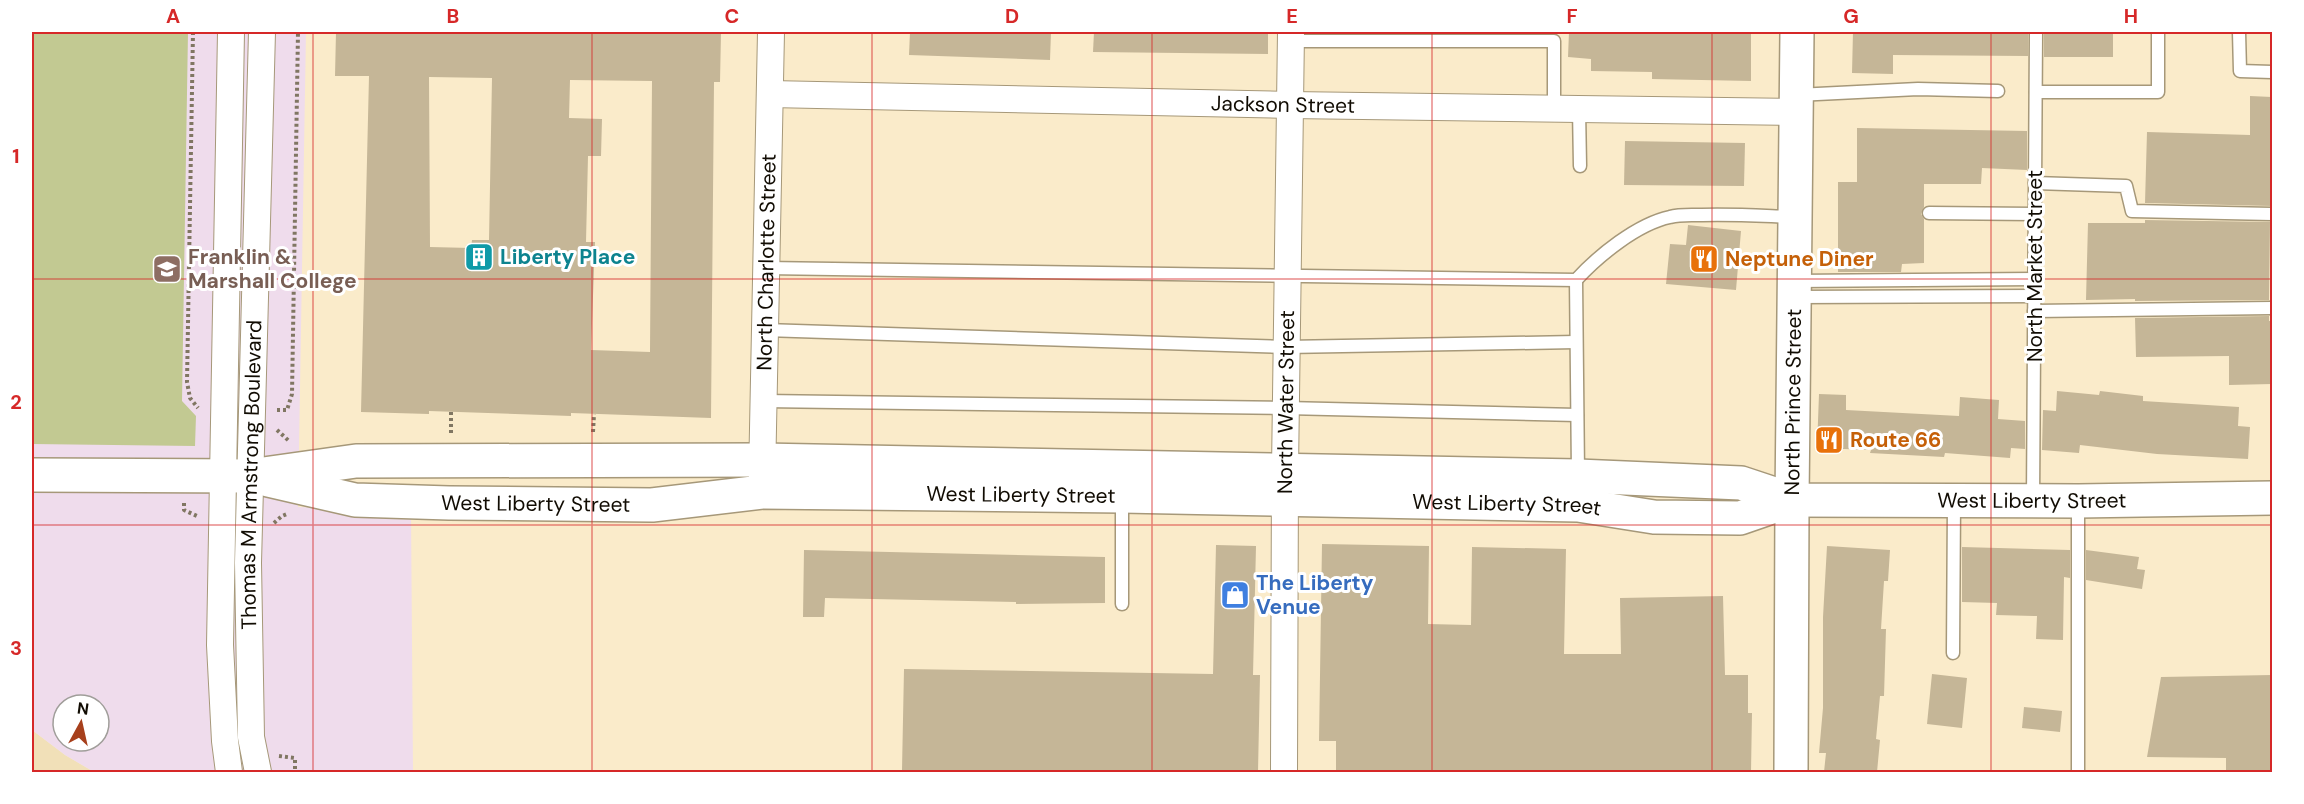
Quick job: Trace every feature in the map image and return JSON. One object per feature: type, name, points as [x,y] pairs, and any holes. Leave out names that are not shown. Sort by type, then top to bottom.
[{"type":"main road","name":"North Prince Street","points":[[1791,772],[1797,32]]},
{"type":"main road","name":"West Liberty Street","points":[[32,475],[302,478],[356,461],[763,460],[1285,484],[1578,490],[1741,483],[1792,500],[2078,501],[2272,498]]},
{"type":"main road","name":"West Liberty Street","points":[[302,478],[355,500],[652,505],[762,492],[1122,496],[1285,484]]},
{"type":"street","name":"Thomas M Armstrong Boulevard","points":[[231,32],[237,476],[248,563],[251,737],[267,764]]},
{"type":"street","name":"Thomas M Armstrong Boulevard","points":[[229,772],[220,645],[237,476],[262,32]]},
{"type":"street","name":"North Charlotte Street","points":[[762,492],[771,32]]},
{"type":"street","name":"North Water Street","points":[[1284,772],[1286,347],[1291,36]]},
{"type":"street","name":"Jackson Street","points":[[770,94],[1567,109],[1796,104]]},
{"type":"lane","name":"North Market Street","points":[[2033,501],[2036,32]]},
{"type":"lane","points":[[2036,92],[2158,92],[2158,32]]},
{"type":"lane","points":[[2240,32],[2240,71],[2272,72]]},
{"type":"lane","points":[[1291,36],[1554,36],[1580,166]]},
{"type":"lane","points":[[1796,104],[1918,89],[1998,92]]},
{"type":"lane","points":[[2035,183],[2126,186],[2132,212],[2272,214]]},
{"type":"lane","points":[[1929,213],[2035,214]]},
{"type":"lane","points":[[1578,490],[1576,280],[1599,257],[1621,242],[1642,229],[1670,217],[1728,214],[1795,218]]},
{"type":"lane","points":[[766,268],[1576,280]]},
{"type":"lane","points":[[1794,289],[2034,279]]},
{"type":"lane","points":[[1794,289],[2034,296]]},
{"type":"lane","points":[[2034,311],[2272,308]]},
{"type":"lane","points":[[765,330],[1286,347],[1576,342]]},
{"type":"lane","points":[[764,401],[1286,408],[1577,415]]},
{"type":"lane","points":[[1122,496],[1122,604]]},
{"type":"lane","points":[[1953,652],[1954,501]]},
{"type":"lane","points":[[2078,501],[2078,772]]},
{"type":"path","points":[[193,32],[187,382],[190,398],[202,413]]},
{"type":"path","points":[[272,418],[273,410],[287,410],[292,394],[298,32]]},
{"type":"path","points":[[271,526],[282,516],[301,510],[303,444],[291,442],[272,425]]},
{"type":"path","points":[[184,477],[184,510],[198,517],[202,524]]},
{"type":"path","points":[[267,764],[295,758],[295,772]]},
{"type":"shaded area","name":"Franklin & Marshall College","points":[[32,32],[306,32],[298,507],[411,511],[413,772],[94,772],[62,753],[111,753],[111,693],[51,693],[51,744],[32,730]]},
{"type":"shaded area","points":[[32,730],[51,744],[51,753],[62,753],[94,772],[32,772]]},
{"type":"green space","points":[[32,32],[188,32],[182,401],[196,416],[195,446],[32,444]]},
{"type":"building","name":"Liberty Place","points":[[336,32],[721,32],[720,82],[714,82],[711,418],[571,413],[571,416],[429,411],[429,414],[361,412],[369,76],[335,76]],"holes":[[[429,77],[492,78],[489,240],[472,240],[471,248],[430,247]],[[570,80],[652,81],[650,352],[591,350],[595,242],[586,242],[588,156],[601,156],[602,119],[569,118]]]},
{"type":"building","points":[[910,32],[1051,32],[1050,60],[909,55]]},
{"type":"building","points":[[1094,32],[1268,32],[1268,54],[1093,52]]},
{"type":"building","points":[[1569,32],[1751,32],[1751,81],[1652,79],[1652,72],[1591,71],[1591,59],[1568,57]]},
{"type":"building","points":[[1853,32],[2028,32],[2028,56],[1893,55],[1893,74],[1852,73]]},
{"type":"building","points":[[2044,32],[2113,32],[2113,57],[2044,57]]},
{"type":"building","points":[[2250,96],[2272,97],[2272,206],[2145,203],[2147,132],[2250,135]]},
{"type":"building","points":[[1857,128],[2027,131],[2027,170],[1982,168],[1981,184],[1924,184],[1924,207],[1921,214],[1924,219],[1924,263],[1902,264],[1901,272],[1838,272],[1838,182],[1857,182]]},
{"type":"building","points":[[1625,141],[1745,143],[1744,186],[1624,185]]},
{"type":"building","points":[[2145,220],[2270,222],[2269,300],[2086,300],[2088,223],[2145,223]]},
{"type":"building","name":"Neptune Diner","points":[[1688,225],[1741,231],[1736,290],[1666,284],[1670,244],[1686,245]]},
{"type":"building","points":[[2269,316],[2269,321],[2272,321],[2272,384],[2229,385],[2229,356],[2136,357],[2135,318]]},
{"type":"building","points":[[2057,391],[2099,395],[2100,391],[2143,396],[2143,401],[2239,407],[2238,426],[2250,427],[2248,459],[2157,454],[2080,445],[2079,453],[2042,450],[2043,410],[2056,411]]},
{"type":"building","points":[[1819,394],[1846,395],[1846,410],[1959,416],[1960,397],[1999,400],[1998,419],[2025,421],[2025,449],[2011,448],[2010,458],[1945,453],[1944,457],[1870,453],[1871,450],[1817,448]]},
{"type":"building","points":[[1322,544],[1429,546],[1428,624],[1471,625],[1472,547],[1566,549],[1564,654],[1621,654],[1620,598],[1723,596],[1725,675],[1748,675],[1748,713],[1752,713],[1751,772],[1336,772],[1336,741],[1319,741]]},
{"type":"building","points":[[1216,545],[1256,546],[1253,675],[1260,675],[1258,772],[902,770],[904,669],[1213,674]]},
{"type":"building","points":[[1827,546],[1890,550],[1888,581],[1884,581],[1881,629],[1886,629],[1884,696],[1880,696],[1876,739],[1880,740],[1877,772],[1824,772],[1826,753],[1819,753],[1823,708],[1823,617]]},
{"type":"building","points":[[1962,547],[2070,550],[2070,578],[2064,577],[2063,640],[2036,639],[2037,616],[1996,615],[1997,603],[1962,602]]},
{"type":"building","points":[[804,550],[1105,557],[1105,603],[1016,604],[1016,602],[825,598],[824,617],[803,617]]},
{"type":"building","points":[[2086,550],[2139,557],[2137,569],[2145,570],[2142,589],[2086,580]]},
{"type":"building","points":[[1932,674],[1967,678],[1962,728],[1927,724]]},
{"type":"building","points":[[2272,675],[2272,772],[2226,772],[2226,758],[2147,757],[2161,677]]},
{"type":"building","points":[[2024,707],[2062,711],[2060,732],[2022,728]]},
{"type":"place","name":"Liberty Place","points":[[479,257]]},
{"type":"place","name":"Neptune Diner","points":[[1704,259]]},
{"type":"place","name":"Franklin & Marshall College","points":[[167,269]]},
{"type":"place","name":"Route 66","points":[[1829,440]]},
{"type":"place","name":"The Liberty Venue","points":[[1235,595]]}]
